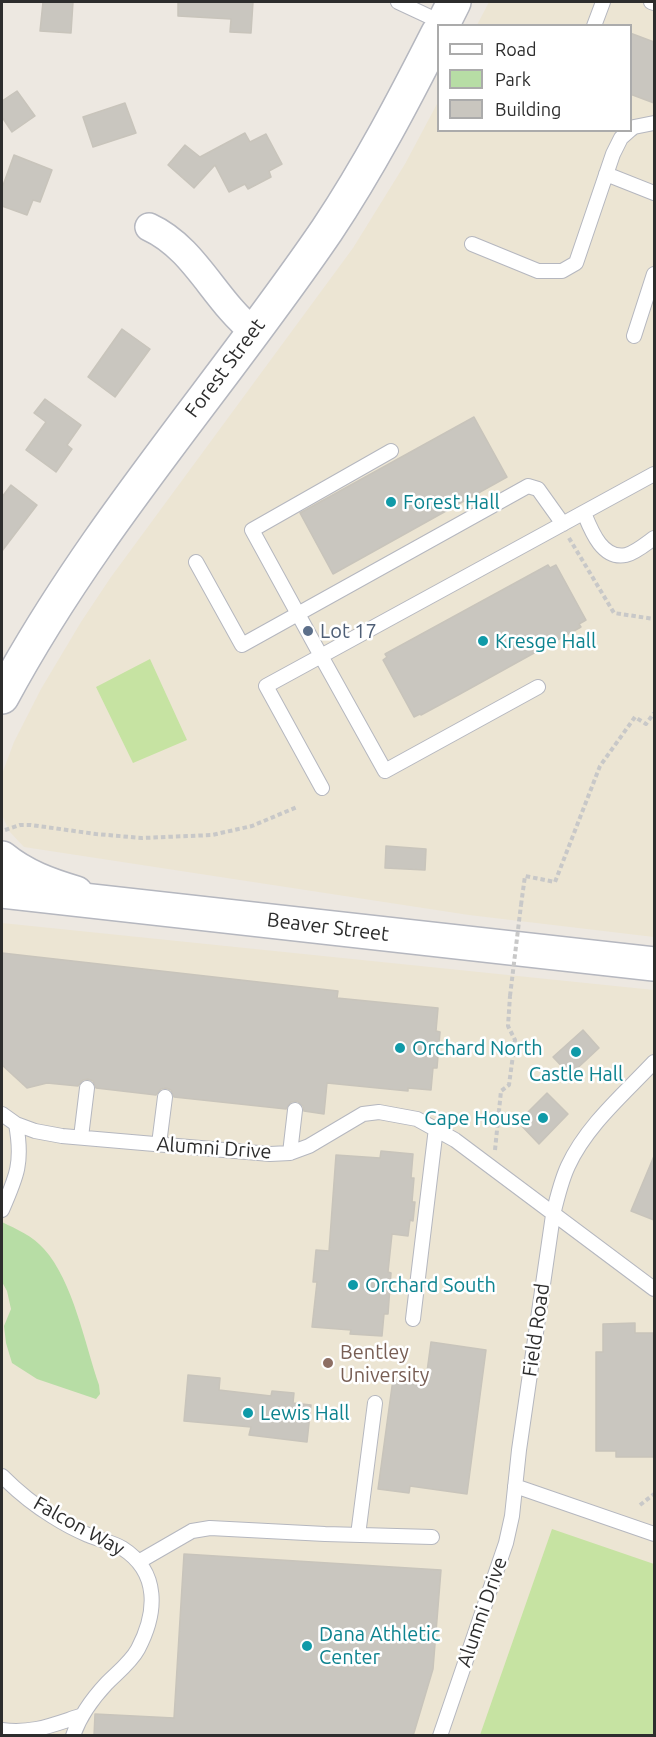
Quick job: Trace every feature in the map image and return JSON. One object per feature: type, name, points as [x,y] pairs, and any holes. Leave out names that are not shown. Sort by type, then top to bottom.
[{"type":"street","name":"Forest Street","points":[[2,697],[54,606],[85,559],[321,238],[363,174],[437,37]]},
{"type":"street","points":[[148,227],[166,236],[182,250],[235,315],[253,331]]},
{"type":"street","points":[[2,858],[24,874],[42,882],[131,906]]},
{"type":"street","name":"Beaver Street","points":[[2,891],[654,964]]},
{"type":"lane","points":[[398,2],[445,21]]},
{"type":"lane","points":[[595,24],[603,2]]},
{"type":"lane","points":[[632,128],[654,123]]},
{"type":"lane","points":[[472,243],[538,271],[562,271],[576,263],[606,174],[621,138],[628,132]]},
{"type":"lane","points":[[606,174],[654,193]]},
{"type":"lane","points":[[634,336],[654,274]]},
{"type":"lane","points":[[391,451],[252,530],[385,771],[538,687]]},
{"type":"lane","points":[[322,788],[266,686],[654,474]]},
{"type":"lane","points":[[196,562],[242,645],[528,486],[538,489],[562,525]]},
{"type":"lane","points":[[584,513],[596,541],[613,554],[627,555],[654,538]]},
{"type":"lane","name":"Field Road","points":[[515,1485],[553,1215],[562,1181],[581,1143],[654,1062]]},
{"type":"lane","points":[[81,1137],[87,1088]]},
{"type":"lane","points":[[159,1144],[165,1097]]},
{"type":"lane","points":[[290,1153],[295,1110]]},
{"type":"lane","name":"Alumni Drive","points":[[16,1124],[35,1131],[81,1137],[270,1154],[290,1153],[309,1146],[363,1114],[379,1112],[417,1119],[436,1128],[654,1289]]},
{"type":"lane","points":[[2,1114],[16,1124],[20,1161],[14,1183],[2,1210]]},
{"type":"lane","points":[[413,1319],[436,1128]]},
{"type":"lane","points":[[358,1536],[375,1403]]},
{"type":"lane","name":"Falcon Way","points":[[2,1476],[14,1488],[52,1516],[87,1534],[120,1547],[140,1561],[148,1579],[153,1599],[147,1627],[137,1650],[93,1698],[80,1716],[73,1736]]},
{"type":"lane","points":[[515,1485],[652,1529]]},
{"type":"lane","name":"Alumni Drive","points":[[441,1736],[506,1543],[515,1485]]},
{"type":"lane","points":[[140,1561],[192,1531],[210,1528],[358,1536],[432,1537]]},
{"type":"lane","points":[[2,1730],[18,1732],[39,1730],[80,1716]]},
{"type":"path","points":[[562,525],[614,613],[654,619]]},
{"type":"path","points":[[493,1169],[501,1091],[509,1085],[515,1040],[508,1026],[525,876],[555,882],[600,766],[634,717],[646,724],[654,712]]},
{"type":"path","points":[[2,832],[20,825],[32,825],[142,838],[212,835],[252,826],[297,807]]},
{"type":"path","points":[[640,1505],[654,1494]]},
{"type":"shaded area","points":[[489,2],[654,2],[654,937],[469,915],[24,847],[9,831],[3,817],[2,774],[14,742],[41,689],[111,577],[353,248],[405,164],[437,104],[437,132],[632,132],[632,24],[478,24]]},
{"type":"shaded area","name":"Bentley University","points":[[2,923],[654,990],[654,1735],[2,1735]]},
{"type":"green space","points":[[150,659],[187,740],[133,763],[96,687]]},
{"type":"green space","points":[[2,1222],[40,1244],[63,1278],[99,1385],[100,1394],[96,1399],[37,1379],[12,1363],[4,1326],[11,1309],[7,1291],[2,1282]]},
{"type":"green space","points":[[552,1529],[654,1564],[654,1735],[480,1735]]},
{"type":"building","points":[[43,2],[73,2],[71,33],[40,31]]},
{"type":"building","points":[[178,2],[253,2],[251,33],[230,32],[231,19],[178,16]]},
{"type":"building","points":[[632,34],[654,42],[654,103],[632,95]]},
{"type":"building","points":[[17,91],[35,116],[12,132],[2,117],[2,101]]},
{"type":"building","points":[[125,103],[136,133],[93,147],[83,117]]},
{"type":"building","points":[[245,133],[250,142],[266,134],[282,164],[269,171],[271,177],[248,189],[245,184],[229,192],[215,165],[194,188],[168,165],[185,145],[200,157]]},
{"type":"building","points":[[14,155],[52,170],[40,202],[33,200],[27,215],[2,206],[2,188]]},
{"type":"building","points":[[122,329],[150,349],[115,397],[88,377]]},
{"type":"building","points":[[45,399],[81,425],[67,445],[72,449],[56,472],[26,450],[46,422],[34,413]]},
{"type":"building","name":"Forest Hall","points":[[474,417],[507,477],[333,574],[300,513]]},
{"type":"building","points":[[11,485],[37,505],[2,551],[2,497]]},
{"type":"building","name":"Kresge Hall","points":[[548,565],[550,568],[556,565],[586,620],[579,624],[581,627],[414,717],[383,660],[387,657],[385,654]]},
{"type":"building","points":[[386,846],[426,849],[425,870],[385,868]]},
{"type":"building","points":[[2,953],[338,991],[337,998],[438,1008],[436,1031],[440,1032],[437,1068],[433,1068],[431,1090],[408,1088],[408,1091],[327,1083],[324,1114],[304,1111],[303,1106],[297,1101],[291,1102],[286,1109],[174,1097],[171,1090],[166,1088],[161,1089],[156,1095],[96,1088],[93,1081],[88,1079],[83,1080],[78,1086],[47,1083],[27,1088],[2,1065]]},
{"type":"building","name":"Castle Hall","points":[[583,1030],[599,1048],[570,1075],[553,1057]]},
{"type":"building","name":"Cape House","points":[[547,1093],[568,1114],[539,1144],[518,1122]]},
{"type":"building","points":[[381,1151],[413,1154],[412,1202],[415,1202],[413,1221],[410,1220],[408,1236],[392,1234],[388,1272],[391,1273],[388,1314],[384,1314],[382,1336],[350,1334],[351,1330],[312,1327],[317,1282],[313,1282],[316,1250],[329,1251],[336,1155],[380,1158]]},
{"type":"building","points":[[654,1156],[654,1220],[631,1211]]},
{"type":"building","points":[[635,1323],[635,1333],[653,1333],[654,1457],[616,1457],[616,1451],[596,1451],[596,1352],[603,1352],[603,1324]]},
{"type":"building","points":[[431,1342],[486,1350],[467,1494],[410,1486],[409,1493],[378,1489],[393,1379],[423,1383],[426,1379]]},
{"type":"building","name":"Lewis Hall","points":[[188,1375],[220,1378],[219,1390],[271,1396],[272,1391],[294,1393],[293,1403],[311,1405],[307,1442],[249,1435],[251,1427],[184,1421]]},
{"type":"building","name":"Dana Athletic Center","points":[[184,1554],[441,1570],[433,1669],[413,1736],[94,1736],[95,1714],[174,1718]]},
{"type":"place","name":"Forest Hall","points":[[391,502]]},
{"type":"place","name":"Lot 17","points":[[308,631]]},
{"type":"place","name":"Kresge Hall","points":[[483,641]]},
{"type":"place","name":"Orchard North","points":[[400,1048]]},
{"type":"place","name":"Castle Hall","points":[[576,1052]]},
{"type":"place","name":"Cape House","points":[[543,1118]]},
{"type":"place","name":"Orchard South","points":[[353,1285]]},
{"type":"place","name":"Bentley University","points":[[328,1363]]},
{"type":"place","name":"Lewis Hall","points":[[248,1413]]},
{"type":"place","name":"Dana Athletic Center","points":[[307,1646]]}]
